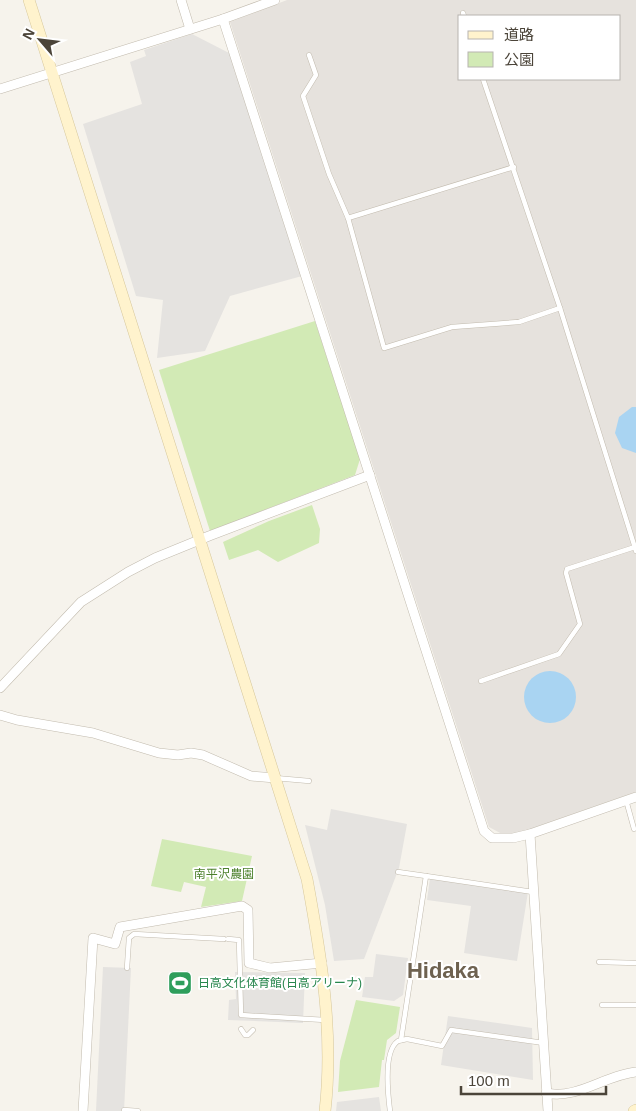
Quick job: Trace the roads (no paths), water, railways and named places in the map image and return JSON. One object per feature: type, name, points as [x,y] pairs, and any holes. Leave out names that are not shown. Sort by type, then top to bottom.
[{"type":"street","points":[[29,0],[307,879],[322,963],[327,1020],[327,1091],[325,1111]]},
{"type":"street","points":[[181,0],[190,30]]},
{"type":"street","points":[[0,89],[190,30],[275,0]]},
{"type":"street","points":[[223,19],[484,830],[492,838],[514,838],[636,797]]},
{"type":"street","points":[[0,688],[81,602],[128,572],[200,540],[370,475]]},
{"type":"street","points":[[0,715],[17,720],[93,733],[159,753],[178,756],[191,753],[203,755],[251,776],[275,778]]},
{"type":"street","points":[[530,834],[548,1111]]},
{"type":"street","points":[[83,1111],[93,938],[115,944],[120,926],[242,906],[248,910],[249,963],[270,968],[322,963]]},
{"type":"street","points":[[546,1093],[566,1095],[623,1073],[636,1072]]},
{"type":"street","points":[[635,1111],[636,1106]]},
{"type":"lane","points":[[309,55],[316,74],[303,96],[329,174],[348,218],[384,348],[452,327],[519,322],[560,308]]},
{"type":"lane","points":[[481,681],[559,654],[580,624],[566,573],[567,569],[635,549],[560,308],[514,167],[482,80]]},
{"type":"lane","points":[[348,218],[514,167]]},
{"type":"lane","points":[[275,778],[309,781]]},
{"type":"lane","points":[[626,800],[634,829]]},
{"type":"lane","points":[[398,872],[534,892]]},
{"type":"lane","points":[[402,1040],[426,876]]},
{"type":"lane","points":[[127,968],[129,938],[134,934],[239,940],[240,1022]]},
{"type":"lane","points":[[599,962],[636,963]]},
{"type":"lane","points":[[602,1005],[636,1005]]},
{"type":"lane","points":[[240,1016],[327,1020]]},
{"type":"lane","points":[[254,1016],[254,1023]]},
{"type":"lane","points":[[241,1029],[248,1035],[254,1030]]},
{"type":"lane","points":[[390,1111],[387,1082],[390,1060],[393,1046],[402,1040],[442,1046],[451,1030],[545,1043]]},
{"type":"lane","points":[[124,1110],[138,1111]]},
{"type":"water","points":[[632,407],[636,407],[636,453],[622,448],[615,433],[619,417]]},
{"type":"water","points":[[550,671],[560,673],[568,679],[574,687],[576,697],[574,707],[568,715],[560,721],[550,723],[540,721],[532,715],[526,707],[524,697],[526,687],[532,679],[540,673]]},
{"type":"place","name":"日高文化体育館(日高アリーナ)","points":[[180,983]]},
{"type":"district","name":"Hidaka","points":[[443,970]]},
{"type":"park label","name":"南平沢農園","points":[[224,874]]}]
